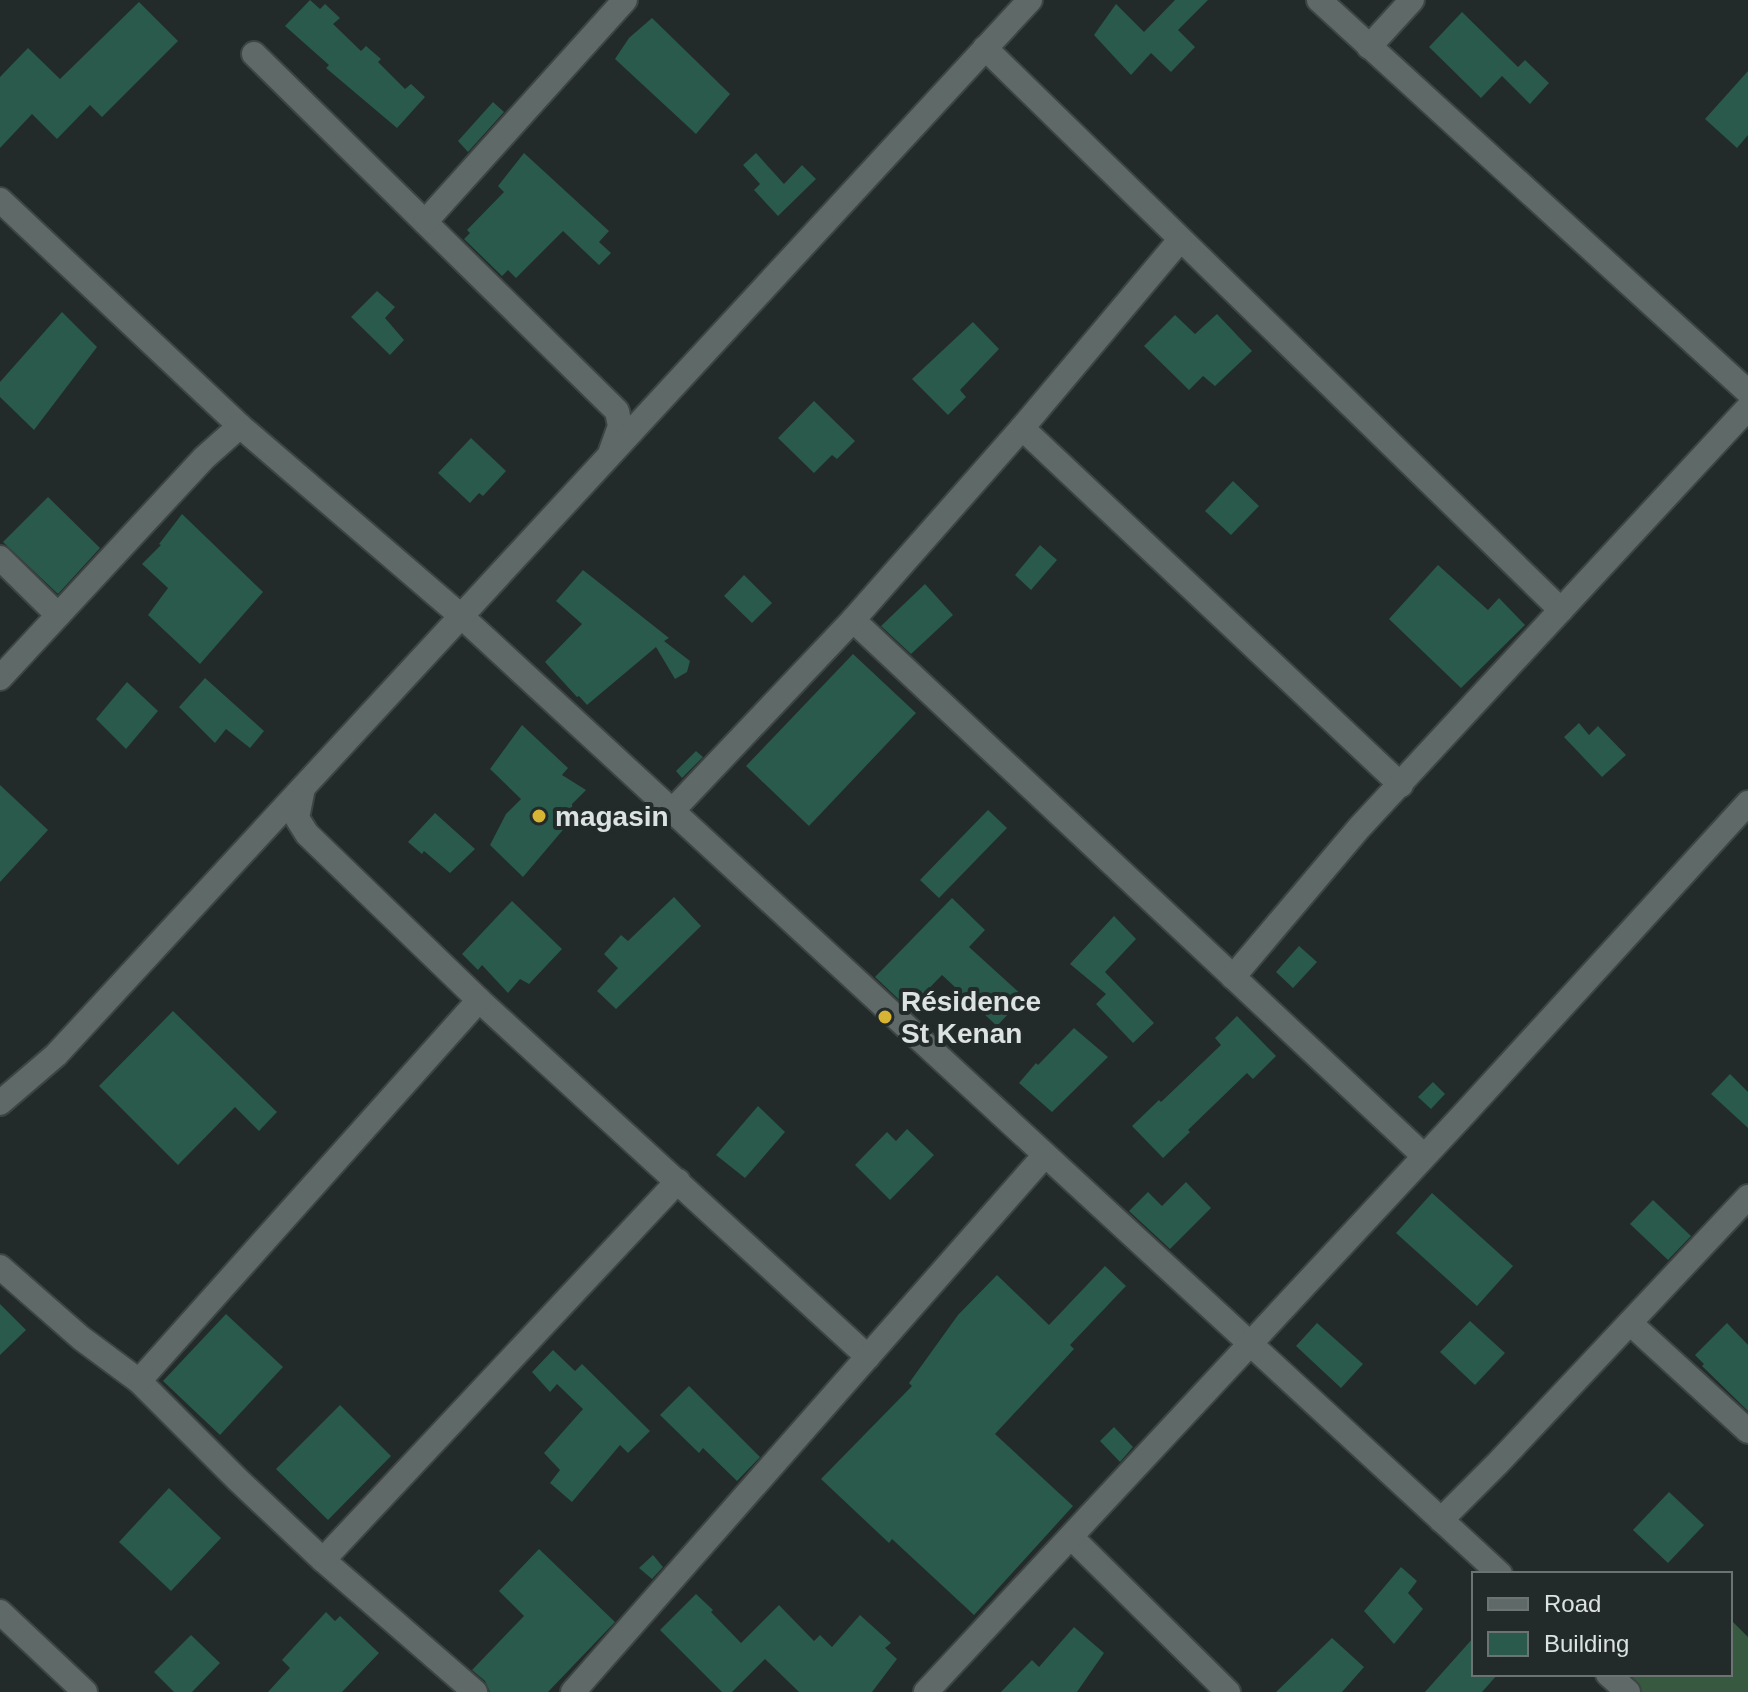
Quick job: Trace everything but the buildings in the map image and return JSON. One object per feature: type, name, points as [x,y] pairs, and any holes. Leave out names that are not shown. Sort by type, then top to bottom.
[{"type":"street","points":[[425,222],[625,0]]},
{"type":"street","points":[[0,1103],[56,1055],[1030,0]]},
{"type":"street","points":[[1319,0],[1748,392]]},
{"type":"street","points":[[1369,47],[1412,0]]},
{"type":"street","points":[[985,48],[1561,610]]},
{"type":"street","points":[[254,54],[617,411],[620,426],[609,457]]},
{"type":"street","points":[[0,200],[240,426],[461,616],[1498,1572]]},
{"type":"street","points":[[672,811],[853,620],[1022,428],[1180,240]]},
{"type":"street","points":[[1233,977],[1359,828],[1748,408]]},
{"type":"street","points":[[0,678],[204,458],[240,426]]},
{"type":"street","points":[[1022,428],[1401,785]]},
{"type":"street","points":[[0,558],[58,615]]},
{"type":"street","points":[[853,620],[1424,1156]]},
{"type":"street","points":[[303,788],[297,818],[307,834],[479,1000],[868,1357]]},
{"type":"street","points":[[926,1692],[1072,1538],[1248,1343],[1748,803]]},
{"type":"street","points":[[139,1381],[479,1000]]},
{"type":"street","points":[[573,1692],[1045,1155]]},
{"type":"street","points":[[323,1560],[678,1181]]},
{"type":"street","points":[[1441,1520],[1748,1197]]},
{"type":"street","points":[[0,1267],[81,1338],[139,1381],[323,1560],[475,1692]]},
{"type":"street","points":[[1630,1323],[1748,1431]]},
{"type":"street","points":[[1072,1538],[1228,1692]]},
{"type":"street","points":[[0,1612],[85,1692]]},
{"type":"street","points":[[1610,1676],[1628,1692]]},
{"type":"green space","points":[[1732,1621],[1748,1637],[1748,1692],[1624,1692],[1616,1684],[1625,1676],[1732,1676]]},
{"type":"place","name":"magasin","points":[[539,816]]},
{"type":"place","name":"Résidence St Kenan","points":[[885,1017]]}]
